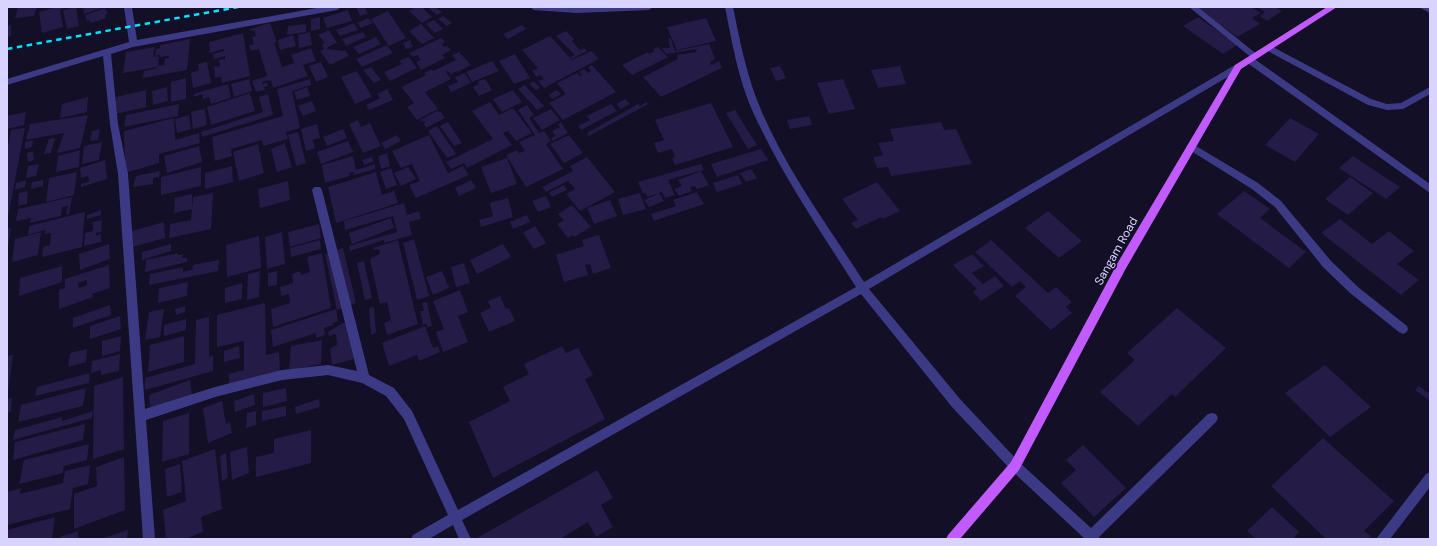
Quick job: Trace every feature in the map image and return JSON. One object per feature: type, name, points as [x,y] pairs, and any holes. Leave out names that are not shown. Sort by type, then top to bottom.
[{"type":"main road","name":"Sangam Road","points":[[952,539],[1015,466],[1121,267],[1238,67],[1333,7]]},
{"type":"street","points":[[128,7],[133,44]]},
{"type":"street","points":[[7,82],[133,44],[338,7]]},
{"type":"street","points":[[534,7],[576,10],[650,7]]},
{"type":"street","points":[[729,7],[739,57],[756,109],[784,165],[862,288],[956,403],[1015,466],[1093,537],[1212,418]]},
{"type":"street","points":[[1192,7],[1252,58],[1430,189]]},
{"type":"street","points":[[1423,7],[1430,10]]},
{"type":"street","points":[[1269,48],[1368,102],[1387,107],[1403,106],[1430,90]]},
{"type":"street","points":[[107,53],[114,124],[123,174],[149,539]]},
{"type":"street","points":[[416,539],[456,518],[862,288],[1238,67]]},
{"type":"street","points":[[1191,147],[1255,186],[1278,204],[1327,264],[1354,290],[1403,329]]},
{"type":"street","points":[[317,190],[364,378]]},
{"type":"street","points":[[141,416],[215,392],[282,375],[328,370],[364,378],[390,392],[408,415],[465,539]]},
{"type":"street","points":[[1382,539],[1430,478]]},
{"type":"building","points":[[18,7],[37,7],[34,16],[15,18]]},
{"type":"building","points":[[56,7],[67,7],[60,10],[63,27],[42,33],[39,12]]},
{"type":"building","points":[[76,7],[79,26],[67,29],[63,10]]},
{"type":"building","points":[[83,7],[105,7],[84,14]]},
{"type":"building","points":[[365,7],[368,14],[360,16],[357,8]]},
{"type":"building","points":[[416,7],[422,7],[432,17],[422,23],[409,11]]},
{"type":"building","points":[[427,7],[435,7],[442,12],[437,15]]},
{"type":"building","points":[[1197,7],[1251,7],[1261,13],[1252,18],[1260,24],[1237,37]]},
{"type":"building","points":[[1275,7],[1282,11],[1267,21],[1260,16],[1265,12],[1258,8]]},
{"type":"building","points":[[105,8],[108,14],[105,15],[106,18],[91,23],[89,20],[87,21],[85,15]]},
{"type":"building","points":[[348,10],[352,21],[327,28],[323,18]]},
{"type":"building","points":[[388,11],[406,38],[389,46],[371,19]]},
{"type":"building","points":[[443,16],[452,23],[447,26],[438,19]]},
{"type":"building","points":[[320,17],[320,29],[311,31],[311,19]]},
{"type":"building","points":[[1198,17],[1237,45],[1223,54],[1183,26]]},
{"type":"building","points":[[368,18],[373,23],[361,28],[357,23]]},
{"type":"building","points":[[706,18],[716,41],[677,50],[667,27]]},
{"type":"building","points":[[434,20],[443,29],[435,33],[426,24]]},
{"type":"building","points":[[270,23],[277,42],[274,43],[282,67],[294,63],[291,55],[311,48],[316,61],[303,65],[308,76],[273,88],[271,80],[268,80],[262,82],[263,84],[267,82],[268,86],[264,87],[265,90],[256,92],[252,81],[267,76],[259,49],[251,51],[249,46],[254,44],[252,37],[256,36],[254,30],[251,31],[250,29]]},
{"type":"building","points":[[354,23],[358,30],[340,36],[336,30]]},
{"type":"building","points":[[306,24],[306,32],[287,35],[288,26]]},
{"type":"building","points":[[421,24],[434,38],[422,44],[409,31]]},
{"type":"building","points":[[11,25],[11,36],[7,37],[7,26]]},
{"type":"building","points":[[522,25],[526,29],[508,39],[503,34]]},
{"type":"building","points":[[329,30],[337,43],[328,47],[327,49],[345,50],[349,56],[330,65],[320,51],[324,49],[322,44],[325,43],[318,35]]},
{"type":"building","points":[[566,31],[574,39],[572,41],[580,50],[584,48],[587,51],[572,59],[570,57],[575,55],[556,36]]},
{"type":"building","points":[[310,32],[312,45],[299,48],[298,35]]},
{"type":"building","points":[[363,32],[366,37],[346,46],[342,39]]},
{"type":"building","points":[[243,33],[250,76],[222,83],[221,77],[215,78],[214,67],[220,66],[219,60],[225,59],[225,56],[214,59],[213,54],[224,51],[224,49],[210,53],[209,42]]},
{"type":"building","points":[[293,35],[296,46],[280,50],[278,40]]},
{"type":"building","points":[[550,36],[572,60],[591,51],[599,59],[544,88],[538,81],[544,79],[540,75],[537,77],[532,71],[538,68],[522,50]]},
{"type":"building","points":[[376,37],[381,44],[359,54],[353,47]]},
{"type":"building","points":[[441,38],[445,42],[442,44],[444,47],[447,46],[451,50],[442,55],[445,58],[421,70],[416,62],[421,60],[417,55],[413,57],[409,53]]},
{"type":"building","points":[[668,38],[671,39],[675,51],[709,44],[715,59],[710,62],[711,65],[719,61],[722,68],[661,97],[643,77],[678,59],[677,55],[696,52],[697,49],[666,54],[662,48],[670,48]]},
{"type":"building","points":[[190,39],[187,70],[143,78],[144,71],[164,65],[165,59],[169,58],[169,56],[155,56],[156,49],[160,48],[160,45]]},
{"type":"building","points":[[410,40],[413,47],[406,49],[403,43]]},
{"type":"building","points":[[387,45],[393,53],[362,67],[356,59]]},
{"type":"building","points":[[155,47],[153,57],[159,56],[158,67],[123,73],[126,52]]},
{"type":"building","points":[[658,47],[668,57],[632,75],[622,65],[648,52],[649,54],[655,51],[653,49]]},
{"type":"building","points":[[459,52],[471,65],[451,74],[448,71],[446,72],[451,79],[425,92],[438,109],[417,120],[407,107],[414,103],[401,87],[426,75],[424,73],[432,69],[433,71],[456,60],[452,55]]},
{"type":"building","points":[[515,54],[530,78],[514,84],[499,61]]},
{"type":"building","points":[[409,57],[417,68],[390,81],[384,72],[402,64],[399,61]]},
{"type":"building","points":[[492,61],[499,71],[472,82],[466,72]]},
{"type":"building","points":[[207,62],[211,83],[193,88],[191,73],[199,70],[198,64]]},
{"type":"building","points":[[321,62],[328,77],[316,82],[309,66]]},
{"type":"building","points":[[592,65],[616,92],[563,120],[549,103],[566,94],[557,83],[577,73],[580,76],[582,75],[579,72],[584,69],[588,73],[591,71],[588,67]]},
{"type":"building","points":[[780,66],[786,78],[776,81],[770,68]]},
{"type":"building","points":[[900,66],[906,84],[878,88],[871,70]]},
{"type":"building","points":[[371,67],[381,80],[374,83],[363,70]]},
{"type":"building","points":[[357,71],[372,97],[355,104],[341,77]]},
{"type":"building","points":[[465,73],[471,83],[451,92],[448,86],[458,82],[455,77]]},
{"type":"building","points":[[186,78],[186,99],[171,102],[171,82]]},
{"type":"building","points":[[249,79],[252,91],[234,97],[231,84]]},
{"type":"building","points":[[310,79],[311,85],[292,91],[300,128],[286,132],[288,139],[263,146],[262,140],[231,149],[232,156],[215,161],[212,137],[283,116],[277,89]]},
{"type":"building","points":[[485,79],[492,90],[479,96],[473,87],[479,84],[477,82]]},
{"type":"building","points":[[843,79],[855,109],[829,114],[817,83]]},
{"type":"building","points":[[534,81],[540,88],[536,90],[529,84]]},
{"type":"building","points":[[228,84],[231,98],[211,104],[209,97],[203,99],[203,94],[194,97],[193,94]]},
{"type":"building","points":[[525,85],[544,106],[537,110],[518,89]]},
{"type":"building","points":[[167,87],[168,101],[153,105],[152,91]]},
{"type":"building","points":[[307,87],[310,96],[297,100],[294,92]]},
{"type":"building","points":[[387,89],[393,100],[369,110],[366,105],[380,98],[377,94]]},
{"type":"building","points":[[146,90],[146,107],[115,114],[116,97]]},
{"type":"building","points":[[513,90],[522,102],[502,112],[493,99]]},
{"type":"building","points":[[556,90],[561,94],[553,99],[549,95]]},
{"type":"building","points":[[250,93],[255,111],[211,125],[207,107]]},
{"type":"building","points":[[268,94],[273,115],[202,137],[201,132],[263,112],[259,97]]},
{"type":"building","points":[[88,97],[87,112],[60,118],[62,104]]},
{"type":"building","points":[[625,99],[630,104],[621,109],[616,104]]},
{"type":"building","points":[[312,101],[316,111],[303,116],[298,106]]},
{"type":"building","points":[[490,102],[499,115],[513,108],[532,133],[516,141],[508,131],[503,133],[512,145],[467,168],[464,163],[451,169],[446,162],[493,139],[472,111]]},
{"type":"building","points":[[646,102],[648,104],[589,136],[587,133],[638,104],[640,106]]},
{"type":"building","points":[[711,103],[733,147],[675,165],[672,158],[675,157],[672,149],[658,153],[654,143],[664,140],[655,120]]},
{"type":"building","points":[[179,104],[178,116],[124,127],[126,115]]},
{"type":"building","points":[[611,104],[617,111],[581,130],[578,126],[590,120],[587,116]]},
{"type":"building","points":[[527,105],[534,115],[529,118],[539,133],[544,131],[551,141],[546,144],[563,169],[526,187],[506,155],[517,150],[519,153],[525,151],[519,142],[535,135],[518,110]]},
{"type":"building","points":[[205,109],[207,125],[193,129],[191,112]]},
{"type":"building","points":[[551,109],[560,120],[542,130],[533,118]]},
{"type":"building","points":[[735,110],[757,145],[748,149],[726,113]]},
{"type":"building","points":[[437,111],[441,112],[445,118],[426,128],[424,121],[422,122],[420,120]]},
{"type":"building","points":[[26,112],[24,125],[7,129],[7,116]]},
{"type":"building","points":[[88,115],[80,148],[57,153],[64,133],[26,140],[30,124]]},
{"type":"building","points":[[189,115],[191,129],[177,133],[175,119]]},
{"type":"building","points":[[809,116],[812,125],[790,129],[787,120]]},
{"type":"building","points":[[174,118],[175,140],[199,133],[200,143],[159,154],[159,163],[125,173],[124,131]]},
{"type":"building","points":[[1290,118],[1319,134],[1295,162],[1265,145]]},
{"type":"building","points":[[358,120],[361,127],[370,123],[381,146],[363,153],[349,124]]},
{"type":"building","points":[[448,122],[462,143],[454,146],[440,126]]},
{"type":"building","points":[[561,122],[568,133],[553,141],[551,138],[555,136],[552,131],[560,127],[558,124]]},
{"type":"building","points":[[941,122],[944,130],[956,129],[972,164],[891,176],[888,167],[877,168],[873,157],[883,155],[878,143],[894,141],[890,129]]},
{"type":"building","points":[[317,124],[320,138],[313,140],[315,148],[306,151],[301,129]]},
{"type":"building","points":[[437,126],[456,154],[447,158],[428,131]]},
{"type":"building","points":[[25,128],[7,217],[7,152],[11,130]]},
{"type":"building","points":[[100,129],[98,140],[90,141],[92,131]]},
{"type":"building","points":[[343,129],[347,138],[327,146],[323,137]]},
{"type":"building","points":[[298,132],[306,163],[296,166],[288,135]]},
{"type":"building","points":[[397,135],[401,141],[385,149],[381,143]]},
{"type":"building","points":[[429,135],[448,173],[463,166],[469,175],[416,198],[409,185],[420,181],[412,164],[401,168],[392,151]]},
{"type":"building","points":[[569,135],[583,153],[564,163],[550,144]]},
{"type":"building","points":[[55,138],[51,153],[44,154],[49,139]]},
{"type":"building","points":[[33,140],[32,147],[25,149],[25,142]]},
{"type":"building","points":[[348,141],[353,152],[321,164],[317,152]]},
{"type":"building","points":[[102,142],[99,160],[82,164],[84,146]]},
{"type":"building","points":[[285,143],[292,167],[277,172],[271,149]]},
{"type":"building","points":[[258,144],[264,173],[239,181],[233,152]]},
{"type":"building","points":[[199,146],[202,162],[167,173],[164,156]]},
{"type":"building","points":[[761,149],[768,160],[717,177],[711,164]]},
{"type":"building","points":[[80,150],[79,167],[56,172],[58,156]]},
{"type":"building","points":[[33,151],[34,160],[28,162],[27,153]]},
{"type":"building","points":[[387,153],[390,166],[381,169],[378,156]]},
{"type":"building","points":[[353,156],[356,170],[375,164],[375,169],[354,175],[354,172],[349,173],[350,176],[325,183],[322,165]]},
{"type":"building","points":[[1353,156],[1400,187],[1386,199],[1339,168]]},
{"type":"building","points":[[372,157],[374,161],[364,165],[362,160]]},
{"type":"building","points":[[587,157],[615,192],[580,211],[566,194],[575,189],[568,181],[546,192],[542,187],[573,171],[570,166]]},
{"type":"building","points":[[507,158],[517,184],[491,193],[481,167]]},
{"type":"building","points":[[105,160],[107,179],[81,187],[81,184],[89,182],[88,176],[81,178],[80,168]]},
{"type":"building","points":[[39,164],[36,176],[26,178],[28,166]]},
{"type":"building","points":[[701,164],[704,170],[668,180],[675,195],[665,198],[662,192],[647,197],[645,193],[643,194],[638,182]]},
{"type":"building","points":[[232,166],[233,182],[205,189],[205,173]]},
{"type":"building","points":[[201,167],[201,186],[161,195],[161,177]]},
{"type":"building","points":[[408,167],[416,179],[401,186],[394,173]]},
{"type":"building","points":[[391,168],[397,185],[386,189],[380,172]]},
{"type":"building","points":[[751,169],[757,178],[746,182],[740,173]]},
{"type":"building","points":[[160,171],[159,177],[153,178],[153,184],[133,187],[136,176]]},
{"type":"building","points":[[701,171],[709,185],[697,189],[695,186],[690,187],[692,191],[679,196],[674,189],[682,186],[678,180]]},
{"type":"building","points":[[77,172],[74,195],[46,202],[49,178]]},
{"type":"building","points":[[376,172],[382,195],[394,191],[398,203],[336,223],[328,187]]},
{"type":"building","points":[[738,175],[742,184],[717,192],[713,183]]},
{"type":"building","points":[[1350,177],[1373,193],[1348,215],[1325,199]]},
{"type":"building","points":[[26,180],[25,187],[15,190],[16,183]]},
{"type":"building","points":[[43,180],[43,186],[31,189],[32,182]]},
{"type":"building","points":[[471,180],[476,188],[459,196],[455,188]]},
{"type":"building","points":[[288,181],[290,200],[260,208],[258,189]]},
{"type":"building","points":[[877,182],[900,211],[883,219],[881,217],[856,229],[851,223],[858,220],[842,199]]},
{"type":"building","points":[[564,185],[567,190],[552,197],[549,192]]},
{"type":"building","points":[[28,191],[27,204],[18,206],[19,193]]},
{"type":"building","points":[[1244,191],[1270,209],[1260,218],[1306,252],[1289,268],[1217,214]]},
{"type":"building","points":[[697,192],[704,204],[654,221],[651,214],[676,206],[673,200]]},
{"type":"building","points":[[213,193],[211,229],[169,238],[170,224],[191,220],[193,197]]},
{"type":"building","points":[[640,193],[646,209],[623,215],[618,199]]},
{"type":"building","points":[[659,193],[664,201],[649,207],[644,200]]},
{"type":"building","points":[[192,194],[192,209],[174,213],[175,198]]},
{"type":"building","points":[[546,196],[551,207],[538,212],[532,201]]},
{"type":"building","points":[[72,197],[69,214],[66,214],[68,206],[62,207],[61,216],[30,223],[31,218],[16,221],[18,209]]},
{"type":"building","points":[[508,198],[513,217],[481,227],[479,220],[493,216],[490,203]]},
{"type":"building","points":[[610,200],[617,216],[594,224],[587,208]]},
{"type":"building","points":[[404,203],[407,215],[419,211],[421,219],[409,222],[412,235],[384,243],[384,240],[350,251],[349,246],[397,232],[393,216],[345,230],[344,221]]},
{"type":"building","points":[[572,205],[591,227],[574,237],[573,235],[568,238],[557,224],[564,220],[558,214]]},
{"type":"building","points":[[101,210],[101,215],[87,219],[87,215]]},
{"type":"building","points":[[1048,211],[1082,241],[1059,258],[1025,228]]},
{"type":"building","points":[[85,212],[82,247],[42,257],[43,247],[50,245],[51,233],[45,234],[45,230],[28,235],[29,226]]},
{"type":"building","points":[[527,215],[530,222],[513,229],[510,222]]},
{"type":"building","points":[[391,218],[394,228],[352,244],[349,233]]},
{"type":"building","points":[[1340,219],[1372,244],[1389,231],[1414,251],[1397,264],[1419,280],[1401,295],[1321,233]]},
{"type":"building","points":[[102,220],[101,232],[96,233],[96,236],[101,234],[101,242],[84,246],[85,233],[93,231],[93,222]]},
{"type":"building","points":[[164,222],[165,238],[132,247],[132,231]]},
{"type":"building","points":[[319,224],[321,238],[290,247],[288,232]]},
{"type":"building","points":[[535,226],[546,243],[534,249],[523,233]]},
{"type":"building","points":[[11,228],[8,247],[7,247],[7,229]]},
{"type":"building","points":[[41,232],[38,255],[12,262],[15,239]]},
{"type":"building","points":[[282,232],[285,264],[267,269],[265,237]]},
{"type":"building","points":[[599,235],[611,268],[593,274],[590,264],[585,265],[588,275],[564,282],[556,255],[584,246],[582,240]]},
{"type":"building","points":[[259,236],[261,268],[227,277],[226,245]]},
{"type":"building","points":[[414,239],[429,296],[417,300],[403,243]]},
{"type":"building","points":[[320,240],[321,249],[291,257],[290,248]]},
{"type":"building","points":[[398,240],[418,324],[387,335],[384,323],[391,320],[387,302],[380,304],[370,259],[380,254],[379,249],[374,250],[373,248]]},
{"type":"building","points":[[991,240],[1048,293],[1056,287],[1072,302],[1066,307],[1072,313],[1051,330],[1015,296],[1026,287],[1020,281],[1012,287],[975,252]]},
{"type":"building","points":[[109,244],[110,259],[80,270],[79,254]]},
{"type":"building","points":[[171,244],[171,251],[142,260],[142,252]]},
{"type":"building","points":[[503,244],[511,257],[477,274],[470,260]]},
{"type":"building","points":[[343,248],[356,303],[337,310],[325,254]]},
{"type":"building","points":[[178,253],[178,255],[183,255],[182,258],[187,258],[187,262],[145,272],[146,260]]},
{"type":"building","points":[[322,253],[331,308],[273,327],[271,309],[290,303],[289,294],[281,296],[280,287],[293,283],[292,274],[300,271],[301,275],[310,272],[307,257]]},
{"type":"building","points":[[972,254],[984,266],[972,273],[983,284],[995,276],[1004,286],[981,301],[973,292],[977,289],[953,265]]},
{"type":"building","points":[[219,260],[218,271],[149,285],[150,274],[183,267],[183,272],[192,270],[193,265]]},
{"type":"building","points":[[364,261],[372,298],[365,300],[357,263]]},
{"type":"building","points":[[464,263],[470,283],[456,287],[451,267]]},
{"type":"building","points":[[109,265],[110,288],[92,294],[93,297],[59,309],[59,290],[65,288],[65,279]],"holes":[[[87,280],[87,285],[79,288],[78,283]]]},
{"type":"building","points":[[62,266],[62,282],[19,296],[20,278]]},
{"type":"building","points":[[260,271],[259,297],[247,300],[248,274]]},
{"type":"building","points":[[277,271],[277,285],[268,287],[268,273]]},
{"type":"building","points":[[442,271],[449,288],[433,295],[426,277]]},
{"type":"building","points":[[188,282],[187,296],[158,303],[159,288]]},
{"type":"building","points":[[242,283],[242,299],[225,303],[225,288]]},
{"type":"building","points":[[460,290],[468,312],[458,316],[468,342],[443,352],[436,332],[444,329],[433,301]]},
{"type":"building","points":[[500,296],[506,309],[509,308],[515,321],[489,332],[480,313],[491,308],[488,301]]},
{"type":"building","points":[[427,302],[432,326],[427,327],[427,324],[423,325],[420,311],[424,311],[422,303]]},
{"type":"building","points":[[265,303],[266,355],[279,352],[280,374],[229,387],[229,374],[244,370],[244,341],[217,347],[217,315]]},
{"type":"building","points":[[110,305],[111,315],[73,328],[73,318]]},
{"type":"building","points":[[185,306],[185,312],[176,315],[175,309]]},
{"type":"building","points":[[374,307],[376,333],[371,335],[369,308]]},
{"type":"building","points":[[1177,308],[1226,348],[1175,397],[1172,394],[1138,426],[1100,392],[1135,360],[1127,353]]},
{"type":"building","points":[[164,309],[160,337],[145,340],[149,312]]},
{"type":"building","points":[[336,309],[338,321],[333,323],[333,325],[324,328],[325,335],[316,338],[316,333],[273,347],[271,330]]},
{"type":"building","points":[[120,316],[121,329],[90,339],[90,326]]},
{"type":"building","points":[[209,317],[209,357],[213,355],[213,371],[145,390],[145,378],[195,364],[196,320]]},
{"type":"building","points":[[186,319],[186,330],[164,336],[164,325]]},
{"type":"building","points":[[356,320],[361,357],[332,365],[330,348],[337,345],[336,334],[329,336],[328,332],[341,324]]},
{"type":"building","points":[[425,326],[433,348],[438,346],[440,352],[419,361],[417,355],[389,366],[382,343]]},
{"type":"building","points":[[121,336],[120,351],[102,356],[102,341]]},
{"type":"building","points":[[184,336],[184,362],[148,372],[150,345]]},
{"type":"building","points":[[322,340],[321,364],[289,370],[291,346]]},
{"type":"building","points":[[239,346],[240,358],[224,362],[224,351]]},
{"type":"building","points":[[562,346],[566,353],[578,348],[593,375],[585,379],[605,419],[493,478],[469,422],[510,401],[503,387],[529,374],[524,364]]},
{"type":"building","points":[[87,349],[86,362],[68,367],[70,353]]},
{"type":"building","points":[[120,354],[119,371],[101,375],[101,370],[91,373],[92,361]]},
{"type":"building","points":[[13,355],[8,392],[7,392],[7,356]]},
{"type":"building","points":[[1325,365],[1371,407],[1330,437],[1285,393]]},
{"type":"building","points":[[90,373],[89,383],[35,396],[37,387]]},
{"type":"building","points":[[123,377],[124,449],[93,459],[94,386]]},
{"type":"building","points":[[190,380],[192,396],[151,412],[149,395]]},
{"type":"building","points":[[1419,386],[1430,394],[1430,401],[1415,390]]},
{"type":"building","points":[[86,388],[83,406],[18,422],[21,405]]},
{"type":"building","points":[[286,388],[287,401],[263,407],[263,393]]},
{"type":"building","points":[[254,394],[255,405],[235,412],[234,401]]},
{"type":"building","points":[[12,398],[11,411],[7,413],[7,399]]},
{"type":"building","points":[[319,399],[320,407],[296,414],[295,407]]},
{"type":"building","points":[[222,401],[226,424],[230,422],[232,433],[208,443],[203,408]]},
{"type":"building","points":[[286,406],[286,416],[262,421],[262,411]]},
{"type":"building","points":[[93,411],[92,418],[13,440],[15,430],[62,417],[62,421]]},
{"type":"building","points":[[256,411],[256,425],[246,428],[247,413]]},
{"type":"building","points":[[189,413],[189,454],[162,462],[163,421]]},
{"type":"building","points":[[85,424],[83,440],[13,460],[15,442]]},
{"type":"building","points":[[311,430],[311,463],[256,477],[256,457],[274,453],[274,439]]},
{"type":"building","points":[[1323,438],[1394,501],[1364,531],[1371,536],[1368,539],[1326,539],[1271,486]]},
{"type":"building","points":[[89,444],[87,460],[64,466],[63,473],[19,484],[24,460]]},
{"type":"building","points":[[1083,445],[1126,488],[1094,517],[1061,483],[1076,470],[1066,460]]},
{"type":"building","points":[[247,447],[249,473],[232,480],[230,452]]},
{"type":"building","points":[[215,449],[222,509],[201,517],[203,532],[185,539],[166,539],[163,510],[186,501],[182,461]]},
{"type":"building","points":[[226,453],[228,478],[222,481],[220,456]]},
{"type":"building","points":[[124,457],[125,510],[74,529],[74,494],[97,486],[96,467]]},
{"type":"building","points":[[180,464],[182,492],[167,497],[165,469]]},
{"type":"building","points":[[90,465],[88,484],[73,488],[70,509],[7,525],[7,492],[21,488],[20,494],[63,483],[65,471]]},
{"type":"building","points":[[597,470],[613,498],[601,505],[613,527],[596,537],[588,522],[560,539],[477,539],[477,538]]},
{"type":"building","points":[[1272,507],[1299,532],[1293,539],[1256,539],[1247,531]]},
{"type":"building","points":[[55,517],[52,539],[7,539],[7,530]]},
{"type":"building","points":[[128,530],[127,539],[101,539]]},
{"type":"building","points":[[78,531],[78,539],[60,539],[60,537]]},
{"type":"railway","points":[[7,49],[238,7]]}]
